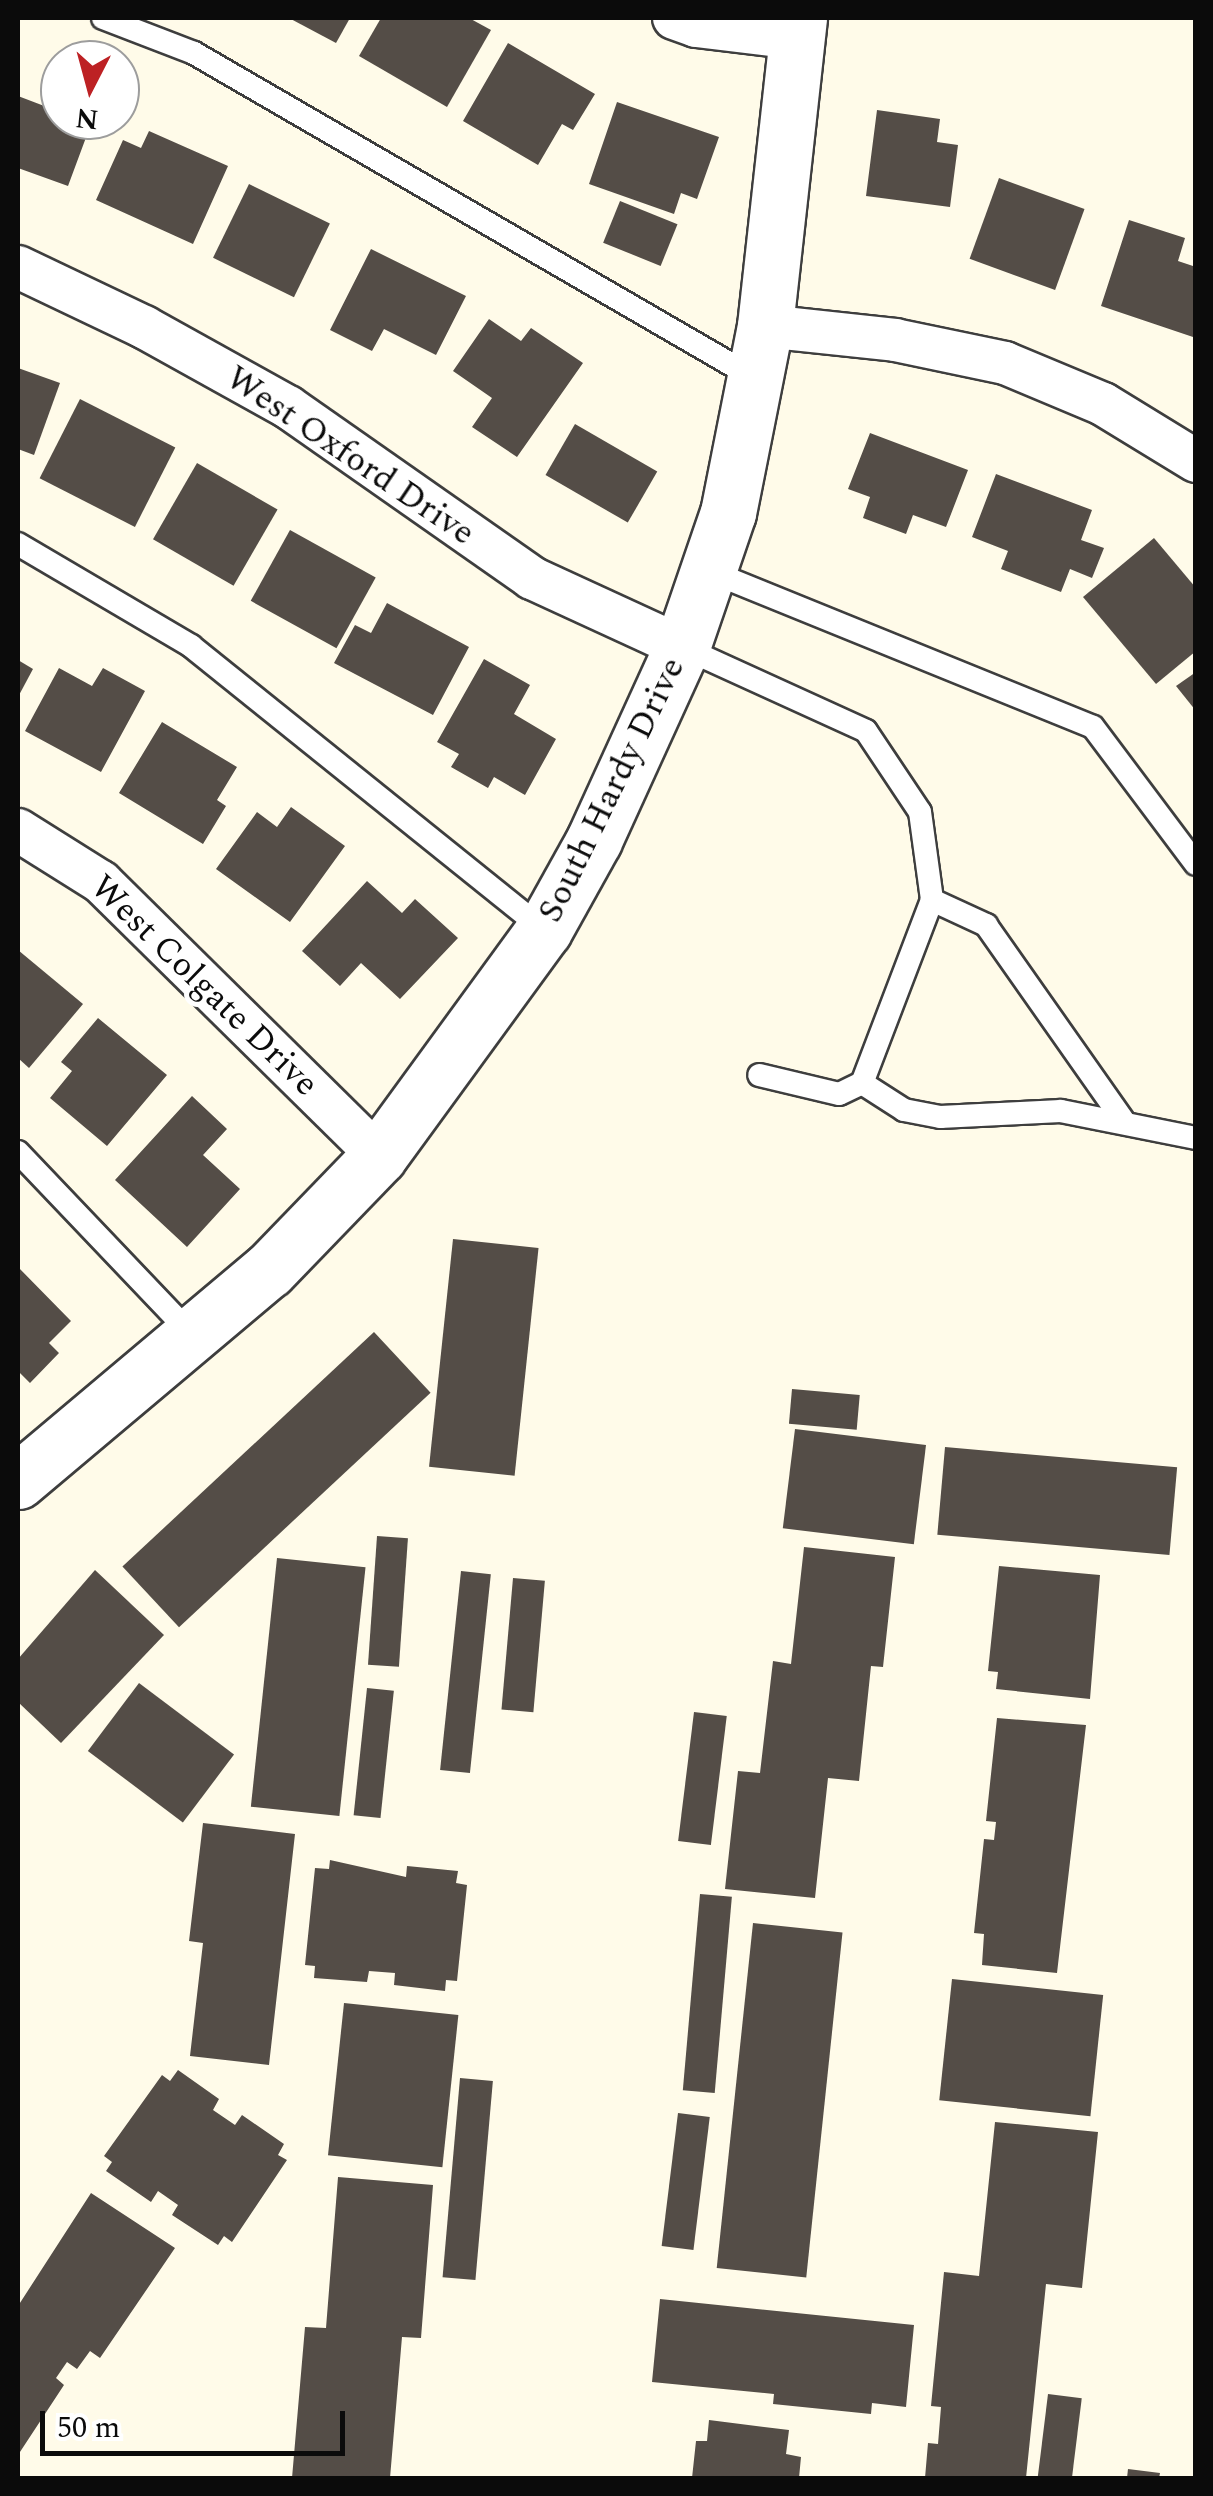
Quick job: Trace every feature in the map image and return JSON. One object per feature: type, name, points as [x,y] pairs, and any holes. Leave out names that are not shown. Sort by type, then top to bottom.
[{"type":"street","points":[[674,18],[713,29],[798,28]]},
{"type":"street","name":"South Hardy Drive","points":[[18,1480],[268,1270],[379,1156],[544,930],[594,840],[682,647],[728,513],[765,326],[798,28]]},
{"type":"street","name":"West Oxford Drive","points":[[18,267],[144,327],[288,408],[532,578],[682,647]]},
{"type":"street","points":[[765,326],[896,340],[1005,363],[1103,404],[1196,461]]},
{"type":"street","name":"West Colgate Drive","points":[[18,830],[101,882],[379,1156]]},
{"type":"lane","points":[[103,18],[194,54],[756,379]]},
{"type":"lane","points":[[18,544],[191,646],[544,930]]},
{"type":"lane","points":[[708,571],[1093,727],[1196,864]]},
{"type":"lane","points":[[682,647],[866,731],[920,812],[932,900],[862,1083],[838,1094],[759,1075]]},
{"type":"lane","points":[[932,900],[986,924],[1123,1120]]},
{"type":"lane","points":[[862,1083],[904,1110],[940,1117],[1061,1110],[1196,1138]]},
{"type":"lane","points":[[18,1152],[192,1335]]},
{"type":"building","points":[[289,18],[350,18],[336,43]]},
{"type":"building","points":[[381,18],[469,18],[491,30],[447,107],[359,56]]},
{"type":"building","points":[[508,43],[595,94],[573,130],[562,124],[538,165],[463,121]]},
{"type":"building","points":[[18,96],[40,104],[40,140],[85,140],[68,186],[18,168]]},
{"type":"building","points":[[617,102],[719,137],[697,199],[681,193],[674,214],[589,184]]},
{"type":"building","points":[[877,110],[940,119],[937,142],[958,145],[950,207],[866,196]]},
{"type":"building","points":[[149,131],[228,166],[193,244],[96,200],[123,140],[141,148]]},
{"type":"building","points":[[999,178],[1085,209],[1055,290],[970,259]]},
{"type":"building","points":[[249,184],[330,223],[294,297],[213,258]]},
{"type":"building","points":[[620,201],[677,224],[661,266],[603,243]]},
{"type":"building","points":[[1129,220],[1185,238],[1178,261],[1196,267],[1193,337],[1101,306]]},
{"type":"building","points":[[371,249],[466,296],[436,355],[384,329],[372,351],[330,330]]},
{"type":"building","points":[[489,319],[521,341],[531,328],[583,363],[517,457],[472,427],[492,398],[453,371]]},
{"type":"building","points":[[18,368],[60,383],[34,455],[18,449]]},
{"type":"building","points":[[80,399],[175,448],[135,527],[40,478]]},
{"type":"building","points":[[575,424],[657,471],[628,523],[546,475]]},
{"type":"building","points":[[870,433],[968,470],[946,527],[913,515],[906,534],[863,518],[870,497],[848,489]]},
{"type":"building","points":[[197,463],[278,509],[234,586],[153,539]]},
{"type":"building","points":[[996,474],[1092,510],[1081,540],[1104,548],[1092,578],[1070,569],[1061,592],[1001,569],[1008,551],[972,537]]},
{"type":"building","points":[[290,530],[376,578],[336,648],[251,601]]},
{"type":"building","points":[[1154,538],[1196,588],[1196,651],[1156,684],[1083,597]]},
{"type":"building","points":[[387,603],[469,647],[433,715],[334,663],[355,625],[371,633]]},
{"type":"building","points":[[484,659],[530,685],[514,714],[556,739],[525,795],[494,777],[488,788],[451,767],[459,754],[437,742]]},
{"type":"building","points":[[18,660],[33,669],[18,697]]},
{"type":"building","points":[[59,668],[92,686],[103,668],[145,691],[101,772],[25,731]]},
{"type":"building","points":[[1196,672],[1196,711],[1176,686]]},
{"type":"building","points":[[162,722],[237,767],[217,800],[226,806],[203,844],[119,793]]},
{"type":"building","points":[[291,807],[345,846],[290,922],[216,869],[257,812],[277,827]]},
{"type":"building","points":[[367,881],[402,913],[415,899],[458,938],[400,999],[361,963],[340,986],[302,951]]},
{"type":"building","points":[[18,950],[83,1004],[29,1068],[18,1058]]},
{"type":"building","points":[[98,1018],[167,1075],[107,1146],[50,1098],[72,1071],[61,1062]]},
{"type":"building","points":[[192,1096],[227,1129],[203,1155],[240,1189],[187,1247],[115,1180]]},
{"type":"building","points":[[453,1239],[539,1248],[515,1476],[429,1467]]},
{"type":"building","points":[[18,1267],[71,1321],[49,1343],[59,1353],[30,1383],[18,1371]]},
{"type":"building","points":[[374,1332],[431,1393],[179,1627],[122,1567]]},
{"type":"building","points":[[792,1389],[860,1395],[857,1430],[789,1424]]},
{"type":"building","points":[[795,1429],[926,1445],[914,1544],[783,1528]]},
{"type":"building","points":[[945,1447],[1177,1467],[1169,1555],[937,1535]]},
{"type":"building","points":[[377,1536],[408,1538],[399,1667],[368,1665]]},
{"type":"building","points":[[804,1547],[895,1557],[883,1667],[871,1666],[859,1781],[828,1778],[815,1898],[725,1889],[738,1771],[760,1773],[773,1661],[791,1664]]},
{"type":"building","points":[[277,1558],[366,1567],[339,1816],[251,1807]]},
{"type":"building","points":[[999,1566],[1100,1575],[1090,1699],[996,1689],[998,1672],[988,1671]]},
{"type":"building","points":[[95,1570],[164,1635],[61,1743],[18,1702],[18,1659]]},
{"type":"building","points":[[461,1571],[491,1574],[470,1773],[440,1770]]},
{"type":"building","points":[[513,1578],[545,1581],[533,1712],[501,1709]]},
{"type":"building","points":[[139,1683],[234,1755],[183,1823],[88,1751]]},
{"type":"building","points":[[367,1688],[394,1691],[380,1818],[354,1815]]},
{"type":"building","points":[[694,1712],[727,1716],[711,1845],[678,1841]]},
{"type":"building","points":[[997,1718],[1086,1725],[1057,1973],[982,1965],[984,1934],[974,1933],[984,1839],[994,1840],[996,1822],[986,1821]]},
{"type":"building","points":[[203,1823],[295,1834],[269,2065],[190,2056],[203,1943],[189,1941]]},
{"type":"building","points":[[330,1860],[406,1877],[407,1866],[458,1871],[456,1883],[467,1885],[457,1981],[446,1980],[445,1991],[394,1985],[395,1973],[369,1971],[367,1982],[314,1978],[315,1966],[305,1965],[315,1868],[329,1869]]},
{"type":"building","points":[[700,1894],[732,1897],[715,2093],[683,2090]]},
{"type":"building","points":[[753,1923],[843,1932],[806,2278],[717,2268]]},
{"type":"building","points":[[952,1979],[1103,1995],[1090,2116],[939,2100]]},
{"type":"building","points":[[344,2003],[458,2015],[442,2167],[328,2155]]},
{"type":"building","points":[[178,2070],[219,2099],[213,2110],[235,2125],[242,2115],[284,2144],[278,2155],[287,2160],[232,2242],[224,2236],[218,2245],[172,2215],[178,2205],[158,2191],[151,2202],[106,2171],[112,2162],[104,2156],[162,2075],[170,2081]]},
{"type":"building","points":[[460,2078],[493,2081],[475,2280],[443,2277]]},
{"type":"building","points":[[678,2113],[710,2117],[693,2250],[662,2246]]},
{"type":"building","points":[[995,2122],[1098,2132],[1082,2288],[1046,2284],[1026,2478],[925,2478],[928,2443],[938,2444],[941,2407],[931,2406],[944,2272],[979,2276]]},
{"type":"building","points":[[338,2177],[433,2185],[421,2338],[402,2337],[390,2478],[292,2478],[305,2327],[326,2328]]},
{"type":"building","points":[[91,2193],[175,2248],[100,2358],[90,2351],[77,2369],[67,2362],[56,2378],[64,2385],[18,2455],[18,2306]]},
{"type":"building","points":[[660,2299],[914,2325],[906,2407],[872,2403],[871,2414],[773,2404],[774,2394],[652,2382]]},
{"type":"building","points":[[1048,2394],[1082,2398],[1072,2478],[1038,2477]]},
{"type":"building","points":[[709,2420],[789,2430],[786,2454],[801,2457],[799,2478],[692,2478],[696,2441],[707,2441]]},
{"type":"building","points":[[1128,2469],[1160,2473],[1159,2478],[1127,2478]]}]
